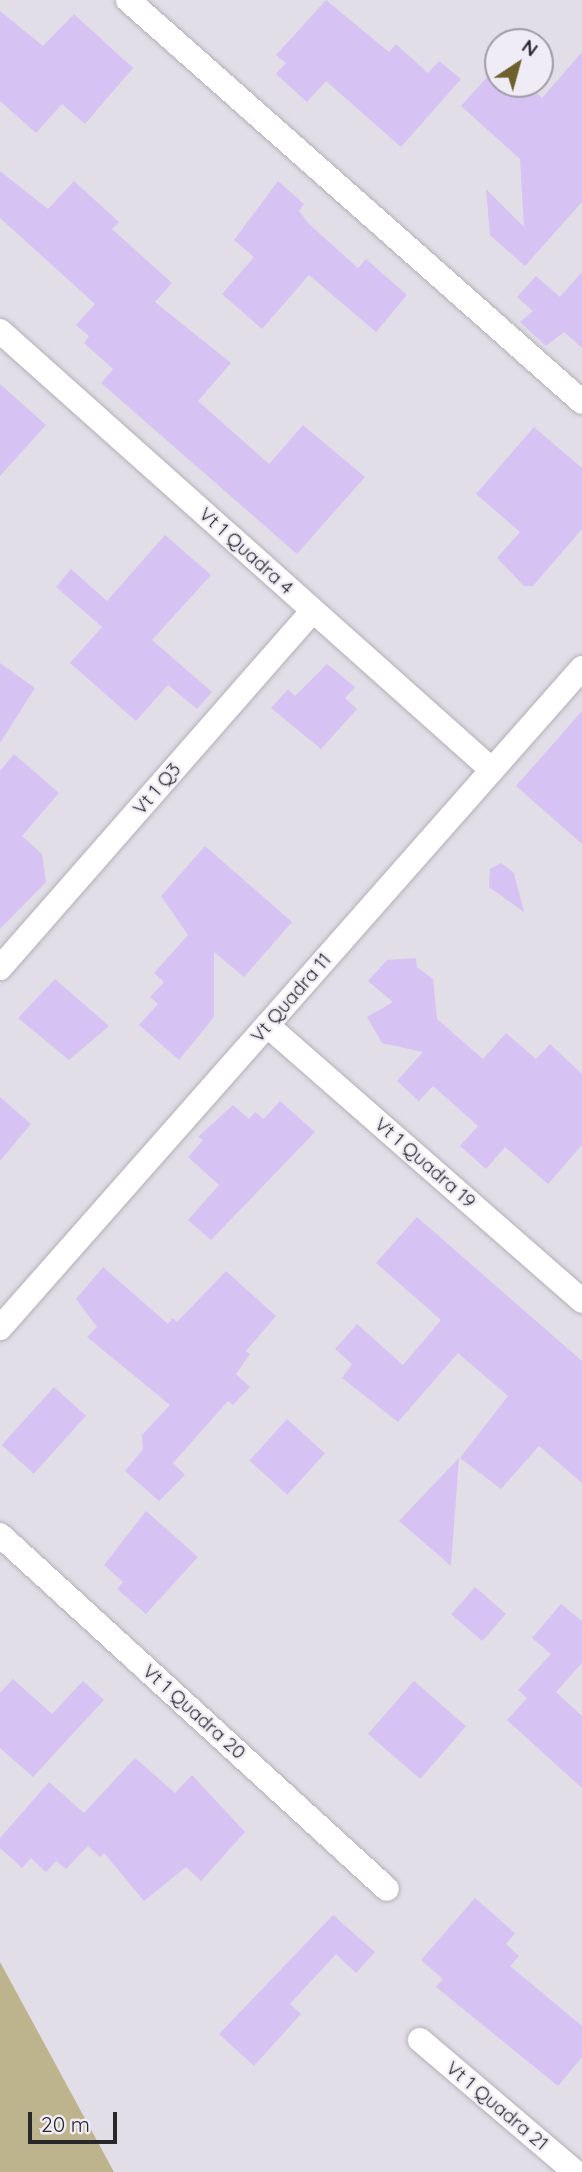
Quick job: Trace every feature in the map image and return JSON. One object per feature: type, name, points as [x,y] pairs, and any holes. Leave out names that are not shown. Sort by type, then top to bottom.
[{"type":"street","points":[[128,0],[582,401]]},
{"type":"street","name":"Vt 1 Quadra 4","points":[[0,331],[492,770]]},
{"type":"street","name":"Vt 1 Q3","points":[[0,968],[313,611]]},
{"type":"street","name":"Vt Quadra 11","points":[[0,1328],[582,668]]},
{"type":"street","name":"Vt 1 Quadra 19","points":[[267,1025],[582,1301]]},
{"type":"street","name":"Vt 1 Quadra 20","points":[[0,1535],[387,1889]]},
{"type":"street","name":"Vt 1 Quadra 21","points":[[420,2040],[575,2172]]},
{"type":"shaded area","points":[[0,1962],[114,2172],[0,2172]]},
{"type":"building","points":[[326,0],[389,52],[396,44],[428,73],[439,61],[461,79],[401,147],[326,81],[307,102],[276,74],[286,63],[276,55]]},
{"type":"building","points":[[0,11],[43,46],[74,14],[133,68],[85,124],[62,104],[36,133],[0,101]]},
{"type":"building","points":[[582,52],[582,202],[525,266],[490,235],[486,189],[524,227],[520,159],[461,106],[484,81],[484,98],[554,98],[554,84]]},
{"type":"building","points":[[0,171],[48,209],[74,181],[119,222],[112,229],[172,283],[155,302],[231,363],[198,401],[269,464],[303,425],[365,477],[297,554],[101,383],[113,369],[84,343],[89,336],[76,325],[95,304],[0,218]]},
{"type":"building","points":[[278,181],[304,204],[299,211],[309,224],[358,268],[366,259],[407,295],[376,332],[309,275],[262,329],[222,294],[254,257],[234,240]]},
{"type":"building","points":[[582,272],[582,348],[564,332],[546,346],[520,322],[533,311],[517,297],[536,276],[560,297]]},
{"type":"building","points":[[0,384],[46,425],[0,476]]},
{"type":"building","points":[[534,427],[582,468],[582,529],[533,586],[524,586],[497,558],[520,532],[476,494]]},
{"type":"building","points":[[165,535],[211,575],[152,640],[212,692],[197,709],[168,685],[136,721],[70,663],[102,627],[56,587],[71,569],[107,601]]},
{"type":"building","points":[[0,663],[35,688],[0,743]]},
{"type":"building","points":[[327,664],[355,687],[345,698],[357,709],[321,749],[271,708],[288,689],[295,696]]},
{"type":"building","points":[[582,711],[582,844],[516,786]]},
{"type":"building","points":[[14,754],[59,793],[22,836],[42,854],[46,882],[0,929],[0,771]]},
{"type":"building","points":[[205,846],[292,922],[244,977],[214,952],[214,1017],[179,1060],[139,1025],[158,1004],[150,997],[164,982],[154,973],[188,935],[161,896]]},
{"type":"building","points":[[501,863],[514,873],[524,912],[489,887],[490,869]]},
{"type":"building","points":[[416,958],[417,967],[433,979],[437,1019],[483,1059],[506,1033],[536,1059],[550,1044],[582,1074],[582,1145],[548,1184],[505,1147],[486,1169],[460,1146],[478,1126],[433,1086],[419,1101],[397,1081],[423,1052],[382,1043],[367,1017],[393,1002],[368,981],[387,960]]},
{"type":"building","points":[[55,979],[109,1026],[69,1060],[18,1018]]},
{"type":"building","points":[[0,1097],[31,1124],[0,1161]]},
{"type":"building","points":[[280,1101],[315,1132],[211,1240],[188,1220],[219,1185],[188,1157],[203,1140],[198,1137],[233,1105],[249,1119],[255,1112],[264,1119]]},
{"type":"building","points":[[417,1217],[582,1361],[582,1483],[539,1446],[501,1489],[460,1458],[508,1396],[458,1353],[398,1422],[342,1378],[352,1364],[335,1349],[357,1324],[403,1365],[441,1320],[376,1263]]},
{"type":"building","points":[[103,1267],[168,1324],[173,1318],[177,1322],[226,1271],[276,1316],[246,1351],[250,1354],[236,1374],[250,1387],[233,1405],[228,1401],[173,1463],[185,1475],[159,1501],[125,1471],[143,1449],[142,1435],[170,1405],[87,1337],[97,1327],[76,1299]]},
{"type":"building","points":[[54,1387],[86,1416],[34,1474],[2,1445]]},
{"type":"building","points":[[287,1419],[325,1453],[287,1495],[250,1461]]},
{"type":"building","points":[[459,1458],[451,1566],[399,1521]]},
{"type":"building","points":[[146,1511],[198,1557],[146,1614],[117,1589],[123,1582],[104,1565]]},
{"type":"building","points":[[475,1587],[506,1614],[482,1641],[451,1614]]},
{"type":"building","points":[[561,1604],[582,1621],[582,1663],[556,1692],[582,1716],[582,1788],[507,1720],[527,1698],[518,1690],[551,1654],[532,1638]]},
{"type":"building","points":[[13,1679],[52,1714],[83,1681],[104,1700],[33,1777],[0,1748],[0,1693]]},
{"type":"building","points":[[414,1681],[466,1726],[420,1779],[368,1734]]},
{"type":"building","points":[[135,1758],[175,1793],[192,1775],[245,1832],[201,1881],[186,1867],[144,1901],[104,1853],[100,1857],[88,1846],[66,1869],[56,1861],[46,1872],[31,1858],[22,1868],[0,1848],[0,1838],[49,1782],[84,1813]]},
{"type":"building","points":[[475,1898],[515,1933],[506,1944],[519,1956],[510,1966],[582,2026],[582,2057],[558,2086],[436,1987],[443,1979],[421,1960]]},
{"type":"building","points":[[333,1915],[375,1952],[356,1973],[336,1954],[290,2004],[301,2014],[254,2066],[219,2034]]}]
